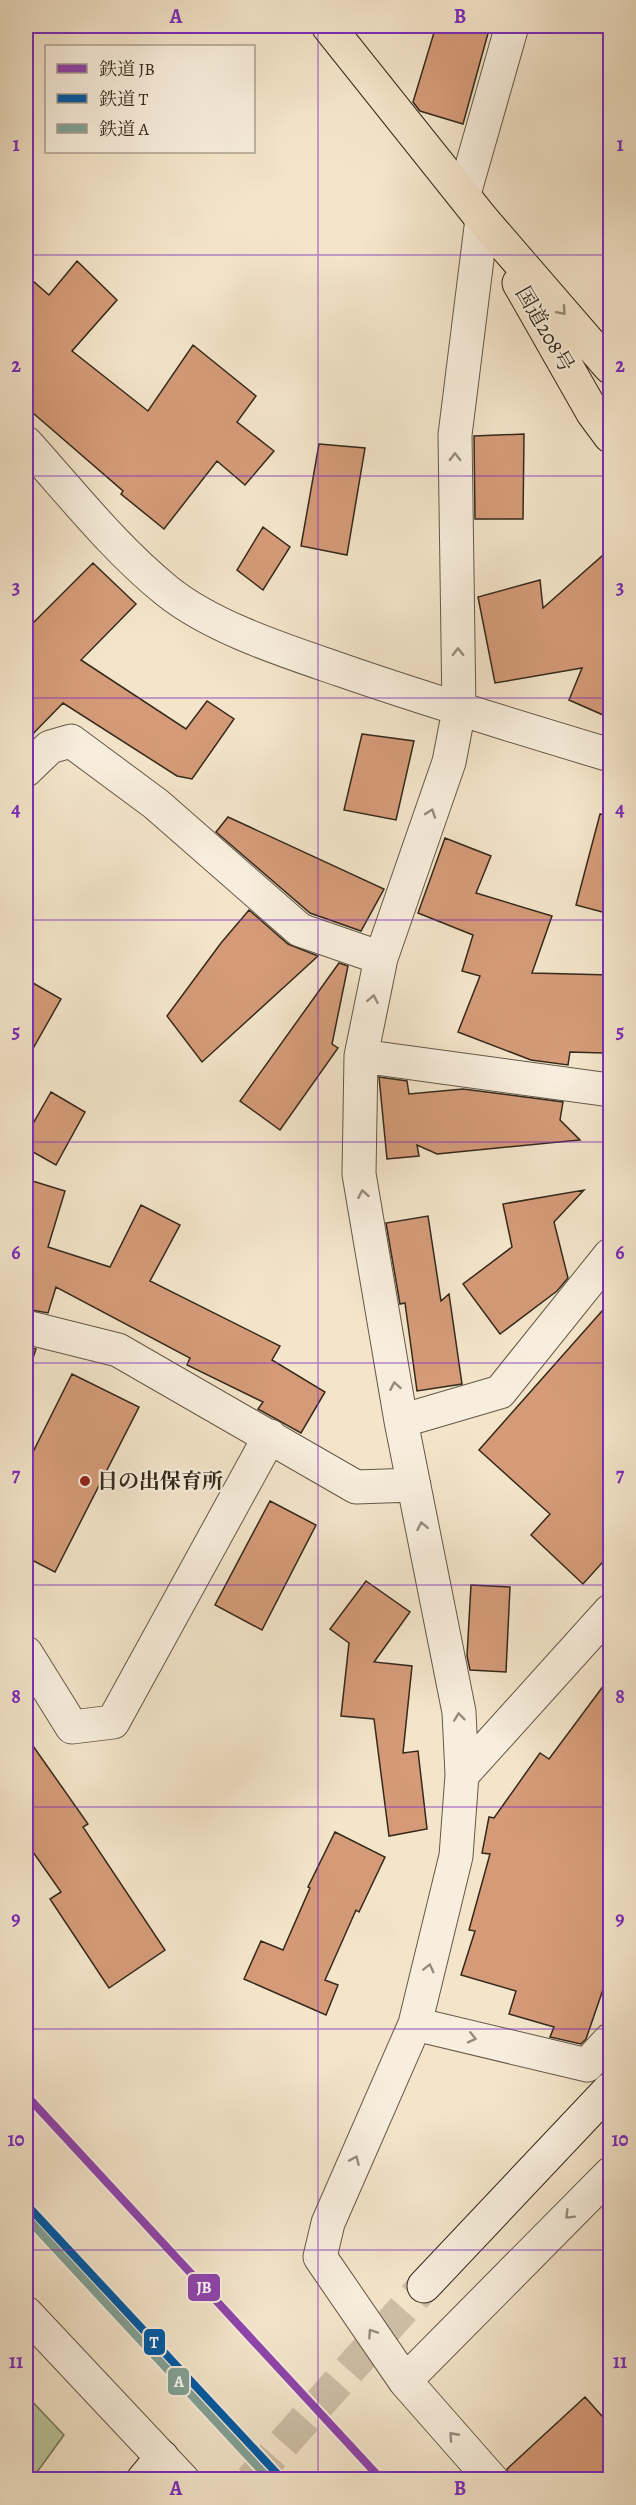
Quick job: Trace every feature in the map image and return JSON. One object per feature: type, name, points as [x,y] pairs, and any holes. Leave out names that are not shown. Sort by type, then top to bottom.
[{"type":"highway","name":"国道208号","points":[[328,26],[473,207],[610,367]]},
{"type":"highway","name":"国道208号","points":[[473,207],[593,413],[610,436]]},
{"type":"street","points":[[492,2480],[405,2381],[321,2257],[328,2223],[415,2024],[456,1856],[462,1775],[459,1712],[401,1422],[359,1174],[361,1056],[381,958],[449,762],[459,710],[455,435],[473,207],[512,26]]},
{"type":"street","points":[[26,443],[128,555],[168,592],[210,618],[294,654],[459,710],[610,754]]},
{"type":"street","points":[[26,770],[50,747],[70,741],[156,804],[300,930],[381,958]]},
{"type":"street","points":[[361,1056],[610,1090]]},
{"type":"street","points":[[401,1422],[500,1392],[610,1255]]},
{"type":"street","points":[[26,1327],[118,1350],[356,1487],[414,1485]]},
{"type":"street","points":[[26,1653],[72,1727],[113,1722],[270,1437]]},
{"type":"street","points":[[462,1775],[610,1611]]},
{"type":"street","points":[[415,2024],[587,2064],[610,2040]]},
{"type":"street","points":[[424,2286],[610,2089]]},
{"type":"street","points":[[405,2381],[610,2174]]},
{"type":"street","points":[[26,2313],[163,2472]]},
{"type":"green space","points":[[26,2395],[64,2435],[32,2479],[26,2479]]},
{"type":"building","points":[[436,26],[490,26],[463,124],[420,111],[413,102]]},
{"type":"building","points":[[77,261],[117,300],[72,351],[148,411],[193,345],[256,396],[237,422],[274,451],[245,485],[217,461],[164,529],[121,494],[123,491],[26,407],[26,275],[49,295]]},
{"type":"building","points":[[524,434],[523,519],[475,519],[474,436]]},
{"type":"building","points":[[319,444],[365,448],[347,555],[301,546]]},
{"type":"building","points":[[263,527],[290,547],[263,590],[237,570]]},
{"type":"building","points":[[610,549],[610,718],[569,700],[582,668],[495,683],[478,597],[540,580],[543,608]]},
{"type":"building","points":[[93,563],[136,604],[81,660],[186,729],[207,701],[234,719],[192,779],[177,776],[63,703],[26,741],[26,630]]},
{"type":"building","points":[[362,734],[414,741],[396,820],[344,810]]},
{"type":"building","points":[[600,814],[610,816],[610,914],[576,905]]},
{"type":"building","points":[[228,817],[384,889],[361,931],[310,913],[216,832]]},
{"type":"building","points":[[445,838],[491,856],[476,893],[552,916],[532,973],[610,975],[610,996],[603,1053],[570,1052],[568,1065],[531,1060],[458,1032],[480,976],[462,971],[473,935],[418,913]]},
{"type":"building","points":[[249,910],[288,944],[318,956],[202,1062],[167,1016],[221,943]]},
{"type":"building","points":[[339,963],[348,966],[332,1044],[338,1048],[280,1130],[240,1101]]},
{"type":"building","points":[[26,979],[61,999],[26,1061]]},
{"type":"building","points":[[379,1077],[407,1081],[409,1094],[463,1089],[563,1102],[560,1120],[580,1140],[437,1154],[417,1145],[419,1156],[387,1159]]},
{"type":"building","points":[[51,1092],[85,1112],[56,1165],[26,1148],[26,1136]]},
{"type":"building","points":[[26,1179],[65,1191],[48,1247],[110,1267],[141,1205],[180,1225],[150,1281],[280,1346],[272,1360],[325,1392],[301,1433],[258,1409],[263,1402],[187,1365],[190,1358],[56,1287],[48,1313],[26,1309]]},
{"type":"building","points":[[584,1190],[554,1222],[568,1278],[557,1291],[500,1334],[463,1284],[512,1247],[503,1204]]},
{"type":"building","points":[[428,1216],[441,1301],[449,1294],[462,1384],[417,1391],[405,1303],[400,1304],[386,1223]]},
{"type":"building","points":[[610,1302],[610,1554],[583,1584],[531,1535],[550,1514],[479,1450]]},
{"type":"building","points":[[26,1346],[36,1349],[32,1361],[26,1360]]},
{"type":"building","points":[[72,1374],[139,1407],[55,1572],[26,1557],[26,1466]]},
{"type":"building","points":[[270,1501],[316,1525],[262,1630],[215,1605]]},
{"type":"building","points":[[366,1581],[410,1612],[374,1662],[412,1666],[403,1753],[418,1751],[427,1829],[389,1836],[374,1719],[341,1716],[349,1643],[330,1629]]},
{"type":"building","points":[[471,1585],[510,1587],[506,1672],[470,1670],[467,1656]]},
{"type":"building","points":[[610,1677],[610,1969],[586,2039],[581,2044],[550,2037],[554,2027],[509,2014],[516,1991],[461,1975],[475,1931],[469,1930],[490,1854],[482,1853],[489,1817],[494,1818],[540,1753],[549,1759]]},
{"type":"building","points":[[26,1736],[88,1824],[83,1827],[165,1950],[109,1988],[50,1899],[61,1892],[26,1842]]},
{"type":"building","points":[[335,1832],[385,1857],[359,1912],[356,1910],[325,1980],[338,1985],[326,2015],[244,1979],[261,1941],[283,1950],[310,1888],[308,1887]]},
{"type":"building","points":[[585,2397],[610,2425],[610,2480],[510,2480],[507,2469]]},
{"type":"tunnel","points":[[251,2480],[424,2286]]},
{"type":"rail line","name":"JB","points":[[26,2095],[382,2480]]},
{"type":"rail line","name":"T","points":[[26,2204],[283,2480]]},
{"type":"rail line","name":"A","points":[[26,2217],[270,2480]]},
{"type":"place","name":"日の出保育所","points":[[85,1481]]}]
